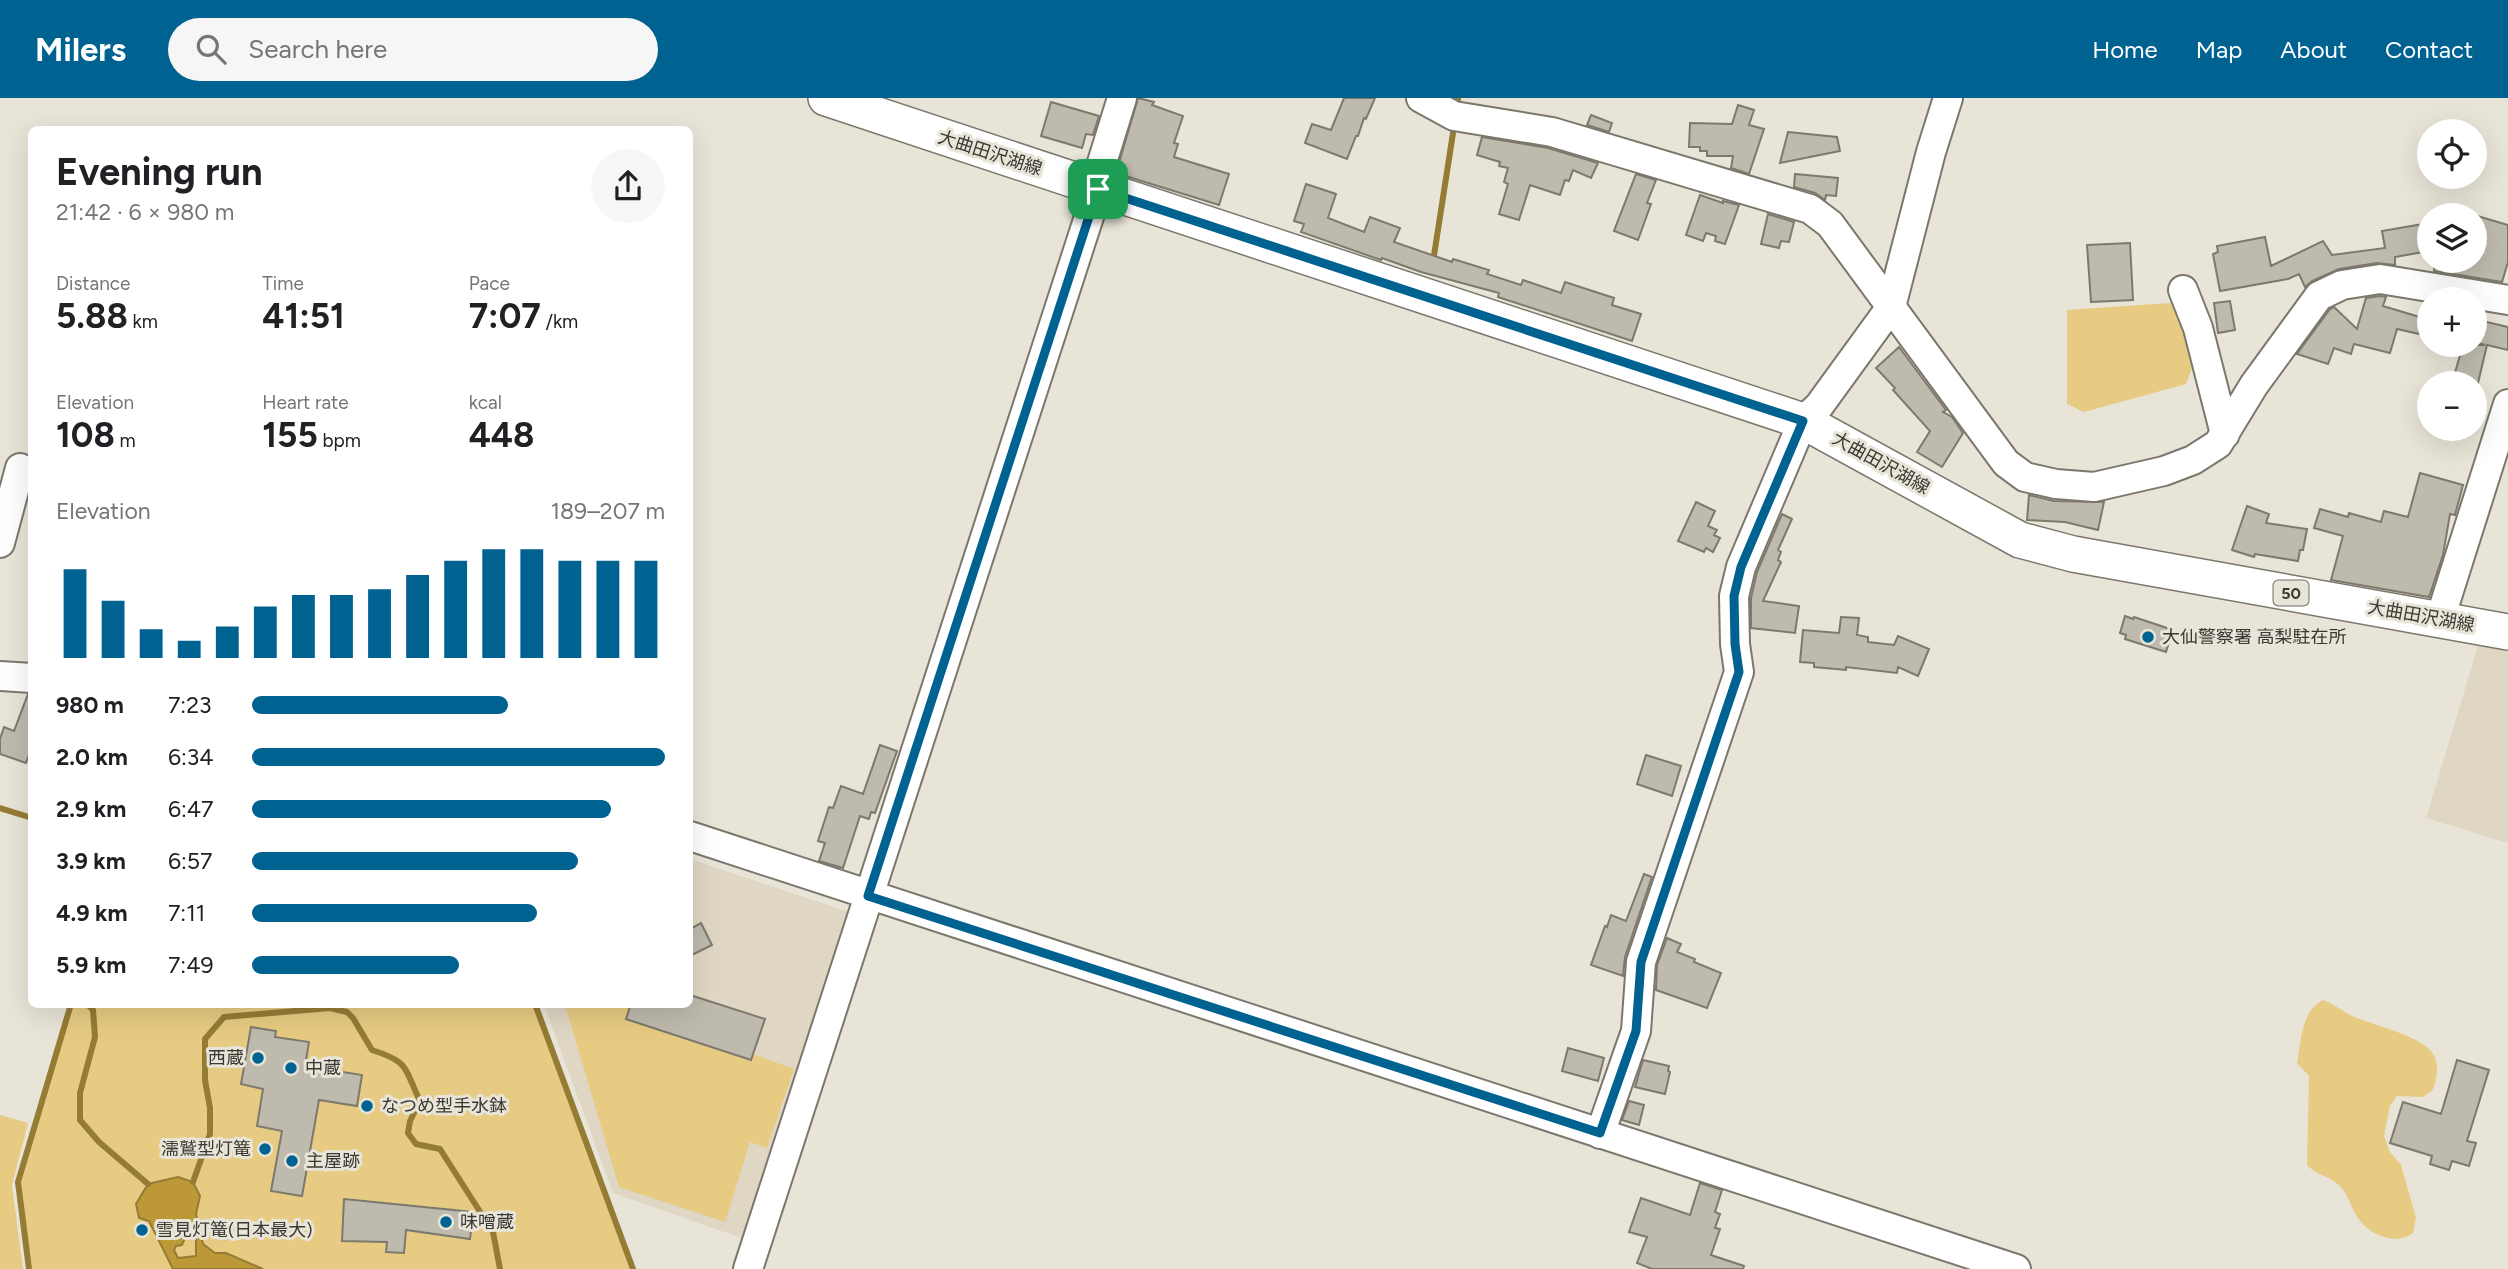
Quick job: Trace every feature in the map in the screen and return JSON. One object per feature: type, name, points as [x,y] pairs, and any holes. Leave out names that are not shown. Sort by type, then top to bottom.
[{"type":"main road","name":"大曲田沢湖線","points":[[826,98],[1803,421],[2020,540],[2073,554],[2508,632]]},
{"type":"street","points":[[748,1269],[1098,189],[1100,169],[1122,98]]},
{"type":"street","points":[[1421,98],[1454,116],[1552,132],[1810,209],[1830,224],[2006,463],[2025,477],[2056,484],[2094,486],[2164,471],[2193,460],[2218,444],[2254,385],[2319,296],[2342,285],[2380,279],[2508,300]]},
{"type":"street","points":[[1600,1133],[1636,1031],[1641,962],[1739,672],[1735,644],[1734,596],[1741,567],[1803,421],[1819,406],[1891,307],[1948,98]]},
{"type":"street","points":[[2183,290],[2198,328],[2225,434]]},
{"type":"street","points":[[2440,620],[2508,404]]},
{"type":"street","points":[[0,543],[20,468]]},
{"type":"street","points":[[0,676],[28,678]]},
{"type":"street","points":[[693,837],[2016,1269]]},
{"type":"shaded area","points":[[2184,302],[2192,368],[2186,384],[2084,412],[2067,404],[2067,310]]},
{"type":"shaded area","points":[[2478,646],[2508,651],[2508,843],[2426,818]]},
{"type":"shaded area","points":[[693,860],[852,913],[750,1241],[613,1193],[545,1008],[693,1008]]},
{"type":"shaded area","points":[[2323,1000],[2352,1016],[2414,1039],[2429,1049],[2435,1058],[2437,1074],[2433,1090],[2423,1097],[2397,1096],[2390,1106],[2384,1136],[2390,1152],[2401,1165],[2416,1218],[2413,1233],[2406,1237],[2390,1238],[2367,1228],[2356,1215],[2340,1186],[2307,1165],[2309,1076],[2297,1063],[2306,1019]]},
{"type":"shaded area","points":[[70,1008],[536,1008],[633,1269],[29,1269],[18,1182]]},
{"type":"shaded area","points":[[566,1008],[630,1008],[626,1020],[751,1060],[753,1054],[794,1069],[767,1148],[750,1142],[725,1222],[619,1187]]},
{"type":"shaded area","points":[[0,1115],[28,1123],[12,1185],[23,1269],[0,1269]]},
{"type":"shaded area","points":[[178,1177],[193,1182],[200,1196],[196,1214],[203,1244],[215,1253],[226,1253],[263,1269],[173,1269],[149,1221],[139,1218],[136,1204],[148,1184]],"holes":[[[183,1231],[188,1231],[196,1238],[196,1256],[178,1258],[174,1250],[176,1246],[182,1245]]]},
{"type":"building","points":[[1138,98],[1154,102],[1152,105],[1183,116],[1174,143],[1178,144],[1174,157],[1229,174],[1219,205],[1116,173]]},
{"type":"building","points":[[1344,98],[1375,98],[1347,159],[1305,143],[1312,124],[1331,130]]},
{"type":"building","points":[[1051,102],[1099,116],[1093,135],[1086,134],[1082,148],[1041,136]]},
{"type":"building","points":[[1738,105],[1754,110],[1749,125],[1764,129],[1749,174],[1731,168],[1733,156],[1707,156],[1707,151],[1700,151],[1700,147],[1689,147],[1690,123],[1732,124]]},
{"type":"building","points":[[1591,115],[1612,123],[1609,132],[1587,125]]},
{"type":"building","points":[[1788,132],[1837,137],[1840,151],[1780,163]]},
{"type":"building","points":[[1482,137],[1548,148],[1598,163],[1591,178],[1573,170],[1569,181],[1565,180],[1560,195],[1530,185],[1519,220],[1499,214],[1508,184],[1504,182],[1508,168],[1499,166],[1500,162],[1477,155]]},
{"type":"building","points":[[1636,174],[1656,180],[1647,203],[1651,204],[1638,240],[1614,231]]},
{"type":"building","points":[[1795,174],[1838,178],[1836,196],[1826,195],[1825,200],[1815,193],[1794,187]]},
{"type":"building","points":[[1306,184],[1336,194],[1328,218],[1364,232],[1370,217],[1400,228],[1394,242],[1452,262],[1453,259],[1489,270],[1487,274],[1521,285],[1523,280],[1561,293],[1565,282],[1614,298],[1612,305],[1641,314],[1632,341],[1498,297],[1499,293],[1421,272],[1382,258],[1381,260],[1301,232],[1304,224],[1294,221]]},
{"type":"building","points":[[1700,195],[1739,205],[1725,244],[1715,241],[1716,236],[1706,233],[1703,241],[1686,235]]},
{"type":"building","points":[[1768,214],[1794,222],[1789,242],[1781,241],[1779,248],[1761,244]]},
{"type":"building","points":[[2487,219],[2508,225],[2508,262],[2502,282],[2446,273],[2487,273]]},
{"type":"building","points":[[2417,225],[2417,253],[2395,257],[2395,265],[2377,263],[2339,269],[2305,287],[2299,274],[2288,279],[2220,291],[2213,254],[2218,252],[2217,246],[2265,237],[2271,266],[2323,241],[2332,255],[2385,248],[2382,231]]},
{"type":"building","points":[[2130,243],[2133,300],[2091,302],[2087,245]]},
{"type":"building","points":[[2386,297],[2383,306],[2417,316],[2417,334],[2397,329],[2390,353],[2354,344],[2351,354],[2334,348],[2328,364],[2297,354],[2334,307],[2357,329],[2366,298]]},
{"type":"building","points":[[2230,301],[2235,330],[2218,333],[2214,303]]},
{"type":"building","points":[[2487,322],[2508,327],[2508,350],[2487,345]]},
{"type":"building","points":[[1899,347],[1946,410],[1943,412],[1952,417],[1963,433],[1942,467],[1917,452],[1930,431],[1876,368]]},
{"type":"building","points":[[2460,357],[2484,357],[2481,371],[2455,371]]},
{"type":"building","points":[[2420,473],[2463,485],[2455,515],[2450,514],[2443,555],[2429,597],[2331,580],[2343,536],[2314,528],[2320,509],[2348,517],[2349,513],[2381,522],[2384,511],[2408,517]]},
{"type":"building","points":[[2029,495],[2054,501],[2104,502],[2098,530],[2065,522],[2027,520]]},
{"type":"building","points":[[1696,502],[1715,511],[1708,526],[1717,530],[1714,535],[1720,538],[1713,552],[1706,548],[1704,552],[1678,541]]},
{"type":"building","points":[[2247,506],[2269,514],[2266,523],[2307,529],[2298,561],[2255,554],[2254,557],[2232,550]]},
{"type":"building","points":[[1782,514],[1792,519],[1778,550],[1781,552],[1778,560],[1781,562],[1763,601],[1799,606],[1795,633],[1751,628],[1751,598],[1757,572]]},
{"type":"building","name":"大仙警察署 高梨駐在所","points":[[2125,616],[2173,630],[2166,652],[2125,639],[2126,635],[2120,633]]},
{"type":"building","points":[[1841,617],[1859,618],[1857,635],[1868,637],[1868,642],[1894,645],[1898,636],[1929,649],[1918,676],[1898,667],[1897,673],[1846,667],[1846,670],[1814,667],[1814,663],[1800,662],[1803,630],[1839,633]]},
{"type":"building","points":[[28,694],[26,763],[0,754],[0,739],[4,727],[14,731]]},
{"type":"building","points":[[880,745],[897,751],[875,813],[871,812],[869,819],[860,816],[843,868],[819,861],[825,843],[818,841],[829,807],[833,808],[841,786],[863,794]]},
{"type":"building","points":[[1646,755],[1681,766],[1672,796],[1637,784]]},
{"type":"building","points":[[1644,874],[1652,877],[1625,957],[1623,976],[1591,965],[1611,915],[1626,921]]},
{"type":"building","points":[[701,923],[712,945],[693,954],[693,927]]},
{"type":"building","points":[[1667,938],[1681,944],[1677,952],[1721,973],[1707,1008],[1656,990],[1657,965]]},
{"type":"building","points":[[693,996],[765,1019],[751,1060],[626,1019],[630,1008],[693,1008]]},
{"type":"building","points":[[251,1027],[276,1031],[275,1037],[309,1042],[305,1066],[362,1075],[357,1106],[319,1100],[302,1196],[271,1191],[282,1131],[257,1126],[263,1089],[241,1084]]},
{"type":"building","points":[[1568,1048],[1604,1058],[1598,1081],[1562,1071]]},
{"type":"building","points":[[1643,1060],[1669,1066],[1665,1094],[1635,1087]]},
{"type":"building","points":[[2457,1060],[2489,1070],[2467,1141],[2476,1143],[2469,1166],[2452,1161],[2449,1170],[2430,1164],[2432,1156],[2390,1143],[2403,1102],[2441,1114]]},
{"type":"building","points":[[1629,1101],[1644,1105],[1639,1125],[1622,1120]]},
{"type":"building","points":[[1700,1183],[1722,1190],[1715,1212],[1720,1214],[1715,1228],[1720,1229],[1711,1255],[1744,1266],[1743,1269],[1652,1269],[1637,1263],[1647,1237],[1629,1232],[1641,1198],[1690,1215]]},
{"type":"building","points":[[344,1199],[473,1212],[470,1239],[406,1230],[404,1253],[386,1252],[387,1242],[342,1241]]},
{"type":"waterway","points":[[1433,262],[1453,133]]},
{"type":"waterway","points":[[0,808],[28,817]]},
{"type":"waterway","points":[[29,1269],[18,1182],[70,1008]]},
{"type":"waterway","points":[[91,1008],[95,1037],[80,1093],[80,1120],[99,1142],[148,1184]]},
{"type":"waterway","points":[[193,1182],[210,1134],[210,1108],[205,1080],[205,1039],[224,1017],[330,1008],[347,1012],[372,1050],[393,1058],[408,1074],[420,1101],[410,1121],[408,1133],[416,1144],[440,1149],[493,1232],[500,1269]]},
{"type":"waterway","points":[[536,1008],[633,1269]]},
{"type":"place","name":"大仙警察署 高梨駐在所","points":[[2148,637]]},
{"type":"place","name":"西蔵","points":[[258,1058]]},
{"type":"place","name":"中蔵","points":[[291,1068]]},
{"type":"place","name":"なつめ型手水鉢","points":[[367,1106]]},
{"type":"place","name":"濡鷲型灯篭","points":[[265,1149]]},
{"type":"place","name":"主屋跡","points":[[292,1161]]},
{"type":"place","name":"味噌蔵","points":[[446,1222]]},
{"type":"place","name":"雪見灯篭(日本最大)","points":[[142,1230]]},
{"type":"route","points":[[1098,189],[1803,421],[1741,567],[1734,596],[1735,644],[1739,672],[1641,962],[1636,1031],[1600,1133],[868,896],[1098,189]]}]
